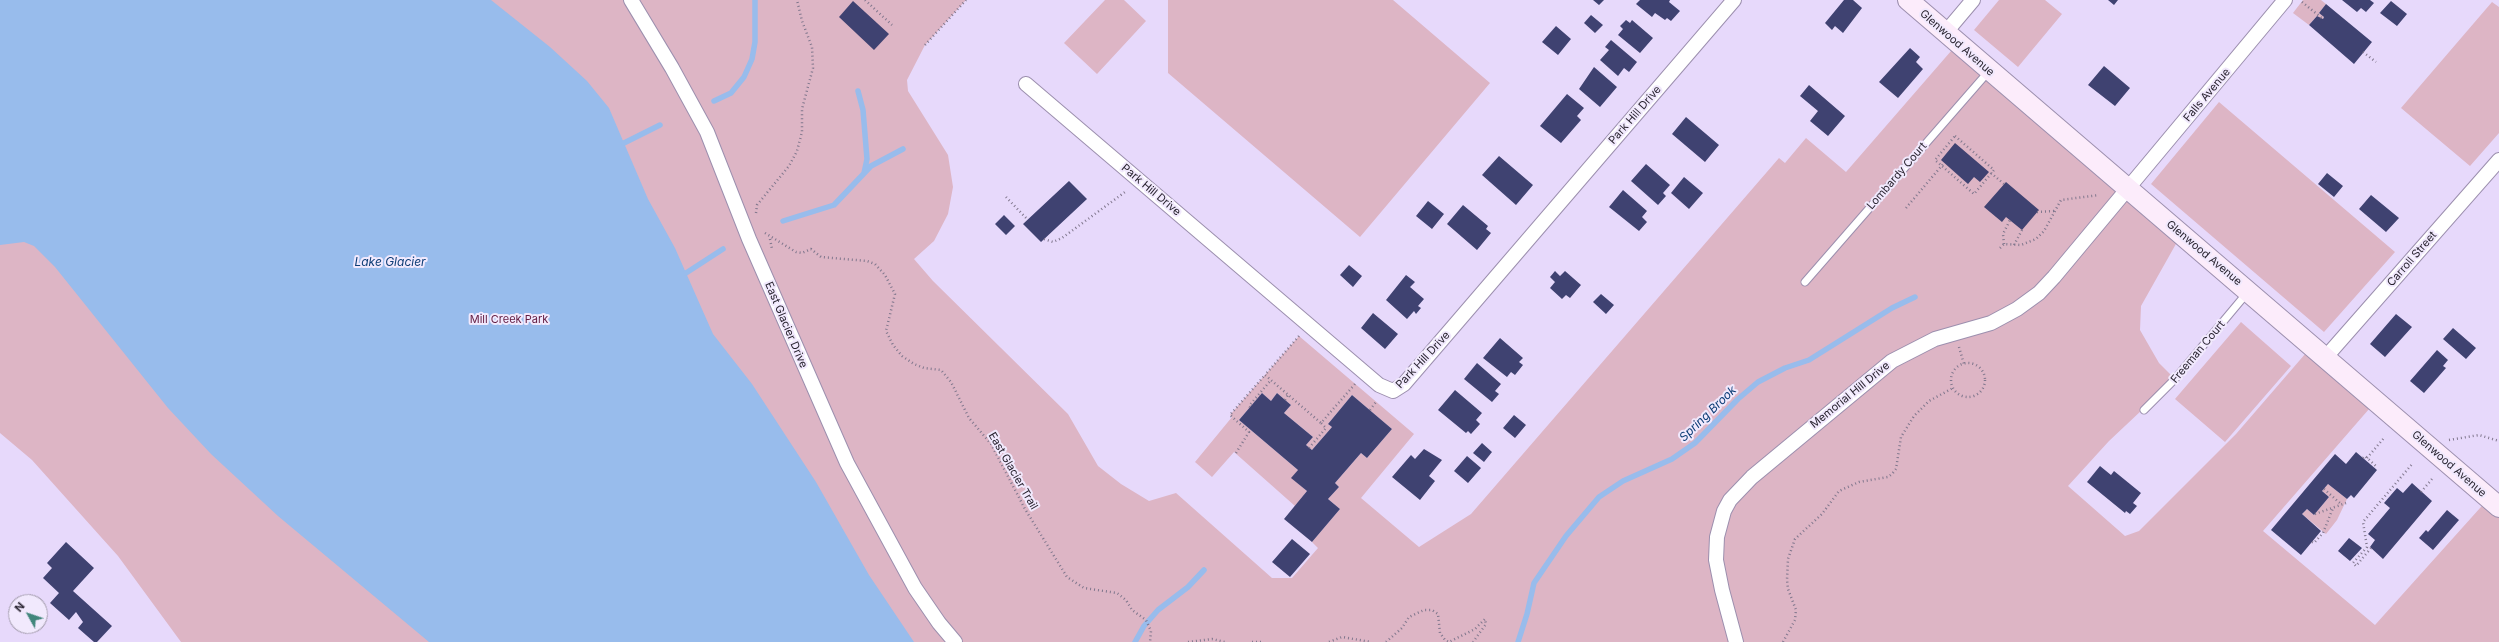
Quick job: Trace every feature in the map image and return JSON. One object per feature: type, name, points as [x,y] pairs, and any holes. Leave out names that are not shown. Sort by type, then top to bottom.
[{"type":"main road","name":"Glenwood Avenue","points":[[1908,0],[2499,507]]},
{"type":"street","name":"East Glacier Drive","points":[[631,0],[672,68],[706,132],[815,393],[854,476],[915,588],[939,624],[955,642]]},
{"type":"street","name":"Park Hill Drive","points":[[1026,84],[1379,385],[1393,391],[1404,384],[1734,0]]},
{"type":"street","points":[[1946,32],[1973,0]]},
{"type":"street","name":"Falls Avenue","points":[[2128,189],[2285,0]]},
{"type":"street","name":"Carroll Street","points":[[2325,358],[2499,160]]},
{"type":"street","name":"Memorial Hill Drive","points":[[1736,642],[1722,590],[1716,560],[1717,537],[1724,511],[1730,500],[1752,477],[1892,361],[1935,339],[1991,323],[2017,309],[2039,293],[2128,189]]},
{"type":"lane","name":"Lombardy Court","points":[[1805,282],[1989,71]]},
{"type":"lane","name":"Freeman Court","points":[[2144,410],[2175,380],[2249,291]]},
{"type":"path","points":[[755,217],[757,205],[789,166],[797,151],[802,132],[802,109],[812,68],[812,47],[802,21],[797,0]]},
{"type":"path","points":[[865,0],[892,25]]},
{"type":"path","points":[[925,44],[966,0]]},
{"type":"path","points":[[2302,2],[2323,19]]},
{"type":"path","points":[[2363,52],[2376,62]]},
{"type":"path","points":[[1955,136],[1994,170],[1992,173],[1974,194],[1934,160],[1955,136]]},
{"type":"path","points":[[1906,208],[1944,163]]},
{"type":"path","points":[[1992,173],[2004,184]]},
{"type":"path","points":[[1044,239],[1053,242],[1062,238],[1125,192]]},
{"type":"path","points":[[2004,244],[2014,246],[2029,243],[2040,235],[2058,203],[2064,198],[2099,195]]},
{"type":"path","points":[[1006,197],[1028,220]]},
{"type":"path","points":[[2037,212],[2054,210]]},
{"type":"path","points":[[2004,244],[2003,234],[2010,220]]},
{"type":"path","name":"East Glacier Trail","points":[[759,228],[770,238],[796,252],[802,253],[811,250],[821,257],[875,264],[885,275],[895,294],[886,331],[893,345],[902,356],[914,364],[924,368],[942,370],[952,382],[959,393],[964,410],[991,444],[1025,509],[1066,577],[1084,588],[1117,593],[1126,600],[1132,610],[1146,620],[1149,626],[1150,642]]},
{"type":"path","points":[[2014,246],[2022,230]]},
{"type":"path","points":[[2000,248],[2004,244]]},
{"type":"path","points":[[1236,453],[1250,431],[1230,416],[1299,336]]},
{"type":"path","points":[[1961,354],[1964,364]]},
{"type":"path","points":[[1964,364],[1974,364],[1982,371],[1985,382],[1983,388],[1976,395],[1965,397],[1956,392],[1953,388],[1951,382],[1953,372],[1964,364]]},
{"type":"path","points":[[1265,375],[1326,428],[1309,448]]},
{"type":"path","points":[[1250,407],[1249,406],[1271,380]]},
{"type":"path","points":[[1321,424],[1355,384]]},
{"type":"path","points":[[1783,642],[1794,620],[1796,610],[1788,589],[1787,580],[1788,559],[1795,539],[1822,514],[1839,491],[1859,482],[1888,477],[1892,474],[1896,469],[1901,437],[1914,416],[1929,401],[1953,388]]},
{"type":"path","points":[[1285,400],[1288,395]]},
{"type":"path","points":[[1370,410],[1376,402]]},
{"type":"path","points":[[2430,448],[2442,441],[2479,435],[2499,441]]},
{"type":"path","points":[[2377,466],[2365,458],[2384,438]]},
{"type":"path","points":[[2371,548],[2356,566],[2353,563],[2367,547],[2363,522],[2413,463]]},
{"type":"path","points":[[2421,492],[2432,479]]},
{"type":"path","points":[[2324,489],[2342,504]]},
{"type":"path","points":[[2315,514],[2346,503]]},
{"type":"path","points":[[2312,542],[2314,543],[2323,533],[2333,508]]},
{"type":"path","points":[[1386,642],[1413,614],[1432,610],[1438,614],[1440,633],[1445,640],[1449,642],[1475,628],[1485,619],[1486,624],[1473,642]]},
{"type":"path","points":[[1328,642],[1342,637],[1371,642]]},
{"type":"path","points":[[1188,642],[1212,638],[1225,642]]},
{"type":"path","points":[[1252,642],[1264,642]]},
{"type":"green space","name":"Mill Creek Park","points":[[0,0],[966,0],[925,45],[907,80],[908,91],[948,155],[953,187],[948,214],[934,241],[914,259],[933,281],[1068,414],[1098,466],[1121,484],[1149,501],[1176,493],[1272,578],[1292,578],[1318,548],[1312,542],[1340,509],[1328,499],[1339,487],[1335,483],[1361,453],[1367,458],[1392,429],[1352,395],[1328,424],[1332,427],[1312,450],[1306,445],[1313,437],[1284,413],[1291,405],[1277,393],[1271,401],[1262,393],[1239,420],[1298,470],[1292,478],[1307,491],[1295,506],[1234,452],[1212,477],[1195,462],[1232,417],[1230,415],[1299,336],[1414,434],[1361,498],[1419,547],[1471,514],[1779,158],[1785,163],[1806,138],[1846,172],[1958,43],[2181,235],[2141,306],[2140,330],[2159,363],[2175,379],[2109,441],[2068,486],[2125,536],[2139,531],[2236,434],[2312,346],[2376,401],[2263,531],[2375,625],[2489,498],[2499,507],[2499,642],[181,642],[118,556],[32,460],[0,433]]},
{"type":"green space","points":[[1105,0],[1124,0],[1146,21],[1097,74],[1064,43]]},
{"type":"green space","points":[[1168,0],[1393,0],[1490,83],[1360,237],[1168,73]]},
{"type":"green space","points":[[1999,0],[2045,0],[2062,14],[2018,67],[1974,30]]},
{"type":"green space","points":[[2303,0],[2321,0],[2326,4],[2319,13],[2324,17],[2322,20],[2317,16],[2309,25],[2293,13]]},
{"type":"green space","points":[[2492,2],[2499,7],[2499,133],[2470,166],[2401,108]]},
{"type":"green space","points":[[2219,102],[2395,252],[2324,332],[2151,184]]},
{"type":"green space","points":[[2241,322],[2291,366],[2225,442],[2175,399]]},
{"type":"green space","points":[[2328,484],[2347,499],[2337,520],[2326,534],[2302,514],[2307,509],[2314,515],[2329,497],[2322,491]]},
{"type":"water","name":"Lake Glacier","points":[[0,0],[491,0],[550,47],[587,81],[609,108],[648,199],[675,248],[713,334],[752,384],[816,482],[869,575],[914,642],[429,642],[278,516],[211,454],[168,408],[55,267],[34,246],[24,242],[0,245]]},
{"type":"building","points":[[1593,0],[1604,0],[1599,5]]},
{"type":"building","points":[[1640,0],[1670,0],[1669,2],[1680,11],[1671,21],[1667,18],[1665,20],[1655,13],[1652,17],[1636,4]]},
{"type":"building","points":[[1844,0],[1853,0],[1862,8],[1843,33],[1835,26],[1832,30],[1825,23]]},
{"type":"building","points":[[2108,0],[2118,0],[2114,5]]},
{"type":"building","points":[[2342,0],[2370,0],[2374,3],[2366,12],[2361,8],[2357,12]]},
{"type":"building","points":[[853,1],[889,34],[874,50],[839,17]]},
{"type":"building","points":[[2391,1],[2407,14],[2397,26],[2380,13]]},
{"type":"building","points":[[2326,4],[2372,42],[2354,64],[2309,25],[2317,16],[2323,19],[2324,17],[2319,13]]},
{"type":"building","points":[[1591,15],[1603,25],[1595,33],[1584,23]]},
{"type":"building","points":[[1626,20],[1630,23],[1632,20],[1653,38],[1640,53],[1618,35],[1623,29],[1620,26]]},
{"type":"building","points":[[1556,26],[1571,39],[1558,55],[1542,42]]},
{"type":"building","points":[[1611,40],[1637,62],[1629,72],[1624,68],[1618,76],[1600,60],[1609,50],[1605,47]]},
{"type":"building","points":[[1910,48],[1920,57],[1916,62],[1923,69],[1898,98],[1879,82]]},
{"type":"building","points":[[2104,66],[2130,88],[2115,106],[2088,85]]},
{"type":"building","points":[[1594,67],[1617,87],[1600,107],[1579,89]]},
{"type":"building","points":[[1809,85],[1845,116],[1828,136],[1810,121],[1818,111],[1800,96]]},
{"type":"building","points":[[1567,94],[1584,108],[1577,116],[1581,120],[1561,143],[1540,126]]},
{"type":"building","points":[[1686,117],[1719,145],[1705,162],[1672,134]]},
{"type":"building","points":[[1955,143],[1989,172],[1980,182],[1974,177],[1968,184],[1941,160]]},
{"type":"building","points":[[1499,156],[1533,185],[1516,205],[1482,175]]},
{"type":"building","points":[[1646,164],[1670,185],[1663,193],[1666,196],[1658,205],[1631,181]]},
{"type":"building","points":[[2327,173],[2343,186],[2334,197],[2318,184]]},
{"type":"building","points":[[1684,177],[1703,193],[1689,209],[1671,193]]},
{"type":"building","points":[[1069,181],[1087,199],[1041,242],[1023,224]]},
{"type":"building","points":[[2006,182],[2039,210],[2022,230],[2006,217],[2002,222],[1984,207]]},
{"type":"building","points":[[1623,190],[1647,211],[1642,217],[1647,222],[1639,231],[1609,207]]},
{"type":"building","points":[[2371,195],[2399,218],[2386,232],[2359,209]]},
{"type":"building","points":[[1428,201],[1444,214],[1432,229],[1416,216]]},
{"type":"building","points":[[1463,205],[1488,226],[1486,229],[1491,233],[1477,250],[1447,224]]},
{"type":"building","points":[[1004,215],[1015,226],[1006,235],[995,224]]},
{"type":"building","points":[[1349,265],[1362,276],[1353,287],[1340,275]]},
{"type":"building","points":[[1555,271],[1560,276],[1565,271],[1581,285],[1570,298],[1566,295],[1562,299],[1550,288],[1555,282],[1550,277]]},
{"type":"building","points":[[1406,275],[1415,282],[1410,287],[1424,299],[1418,306],[1421,308],[1416,314],[1414,311],[1407,319],[1386,300]]},
{"type":"building","points":[[1601,294],[1614,305],[1606,314],[1593,302]]},
{"type":"building","points":[[1373,313],[1398,334],[1385,349],[1361,328]]},
{"type":"building","points":[[2396,314],[2412,327],[2385,357],[2370,344]]},
{"type":"building","points":[[2453,328],[2476,348],[2466,359],[2443,339]]},
{"type":"building","points":[[1500,338],[1523,358],[1519,362],[1523,365],[1515,375],[1511,372],[1507,377],[1483,358]]},
{"type":"building","points":[[2437,350],[2448,360],[2443,366],[2446,368],[2424,393],[2410,381]]},
{"type":"building","points":[[1477,363],[1501,384],[1495,391],[1499,394],[1492,402],[1464,379]]},
{"type":"building","points":[[1455,390],[1482,413],[1476,420],[1480,424],[1471,434],[1468,431],[1466,433],[1438,410]]},
{"type":"building","points":[[1262,393],[1271,401],[1277,393],[1291,405],[1284,413],[1313,437],[1306,445],[1312,450],[1332,427],[1328,424],[1352,395],[1392,429],[1367,458],[1361,453],[1335,483],[1339,487],[1328,499],[1340,509],[1312,542],[1284,519],[1307,491],[1291,478],[1298,470],[1239,420]]},
{"type":"building","points":[[1514,415],[1526,425],[1515,438],[1503,428]]},
{"type":"building","points":[[1482,443],[1492,452],[1484,462],[1473,453]]},
{"type":"building","points":[[1424,449],[1442,460],[1429,476],[1435,481],[1420,500],[1392,477],[1411,455],[1415,459]]},
{"type":"building","points":[[2356,452],[2377,470],[2354,498],[2351,495],[2347,499],[2328,484],[2322,491],[2329,497],[2314,515],[2307,509],[2302,514],[2321,531],[2301,555],[2271,530],[2335,454],[2346,464]]},
{"type":"building","points":[[1467,456],[1481,468],[1468,483],[1454,471]]},
{"type":"building","points":[[2100,466],[2111,475],[2114,471],[2141,493],[2133,503],[2137,506],[2130,514],[2126,511],[2125,513],[2087,482]]},
{"type":"building","points":[[2412,483],[2432,501],[2383,559],[2370,547],[2375,540],[2368,534],[2390,508],[2384,503],[2397,488],[2403,493]]},
{"type":"building","points":[[2447,510],[2459,520],[2433,550],[2419,538],[2426,530],[2428,532]]},
{"type":"building","points":[[2349,538],[2362,548],[2350,561],[2338,551]]},
{"type":"building","points":[[1292,539],[1310,554],[1290,577],[1272,562]]},
{"type":"building","points":[[66,542],[94,568],[73,591],[112,626],[97,642],[94,642],[78,628],[83,622],[76,612],[69,620],[50,603],[59,593],[43,578],[52,568],[47,563]]},
{"type":"waterway","points":[[714,101],[731,93],[744,77],[752,59],[755,42],[755,0]]},
{"type":"waterway","points":[[858,91],[863,110],[867,159],[864,173]]},
{"type":"waterway","points":[[624,143],[660,125]]},
{"type":"waterway","points":[[783,221],[834,205],[871,166],[903,149]]},
{"type":"waterway","points":[[686,273],[723,249]]},
{"type":"waterway","name":"Spring Brook","points":[[1518,642],[1527,614],[1534,583],[1566,536],[1599,497],[1623,481],[1672,459],[1695,443],[1738,399],[1758,382],[1785,368],[1809,360],[1892,308],[1915,297]]},
{"type":"waterway","points":[[1135,642],[1144,626],[1158,610],[1188,587],[1204,570]]}]
